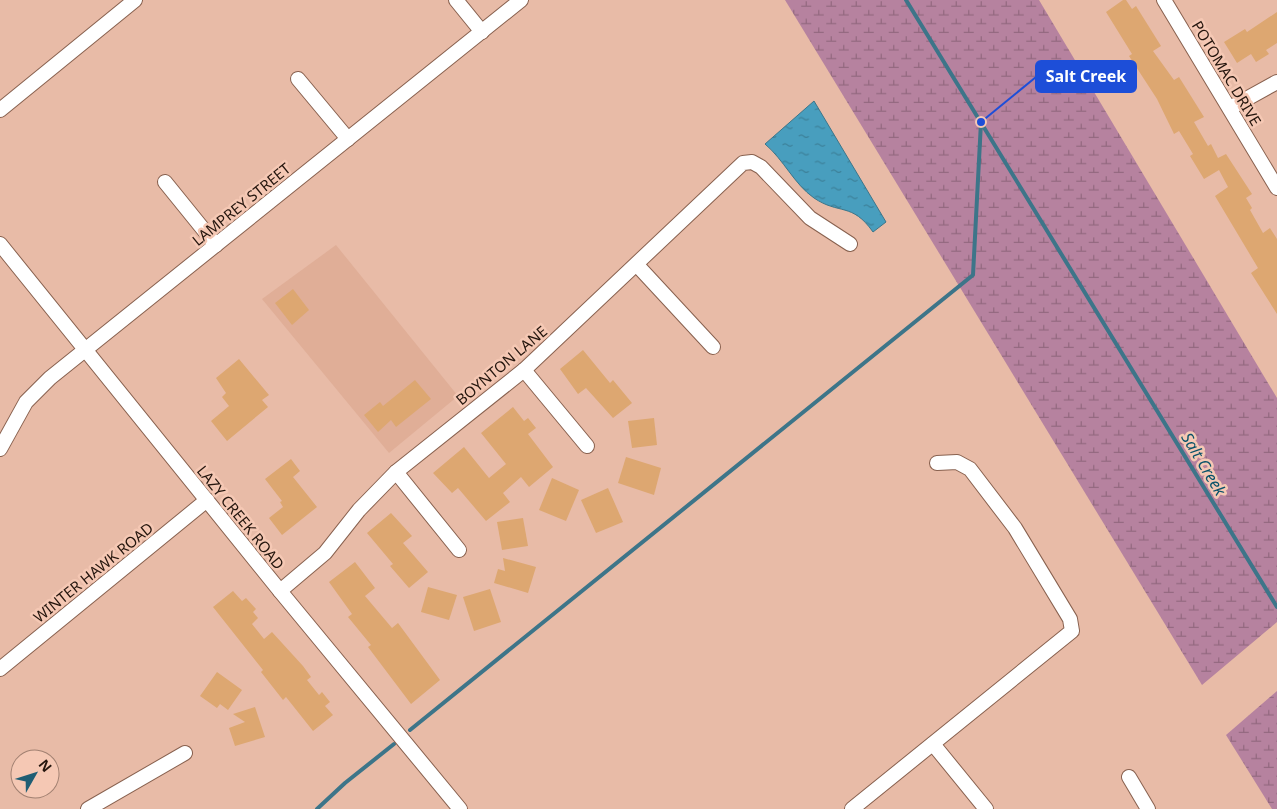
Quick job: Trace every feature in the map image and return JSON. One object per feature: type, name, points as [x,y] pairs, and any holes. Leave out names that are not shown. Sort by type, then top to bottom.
[{"type":"street","points":[[0,110],[135,0]]},
{"type":"street","points":[[456,0],[482,32]]},
{"type":"street","name":"LAMPREY STREET","points":[[0,449],[26,402],[50,378],[521,0]]},
{"type":"street","name":"POTOMAC DRIVE","points":[[1164,0],[1277,188]]},
{"type":"street","points":[[298,79],[348,139]]},
{"type":"street","points":[[1230,108],[1277,82]]},
{"type":"street","name":"BOYNTON LANE","points":[[280,591],[325,554],[359,510],[396,472],[524,370],[743,163],[752,162],[761,167],[810,218],[850,244]]},
{"type":"street","points":[[165,182],[216,245]]},
{"type":"street","name":"LAZY CREEK ROAD","points":[[0,244],[280,591],[460,809]]},
{"type":"street","points":[[637,265],[713,347]]},
{"type":"street","points":[[524,370],[587,446]]},
{"type":"street","points":[[852,809],[1072,631],[1070,619],[1015,528],[970,469],[957,462],[937,463]]},
{"type":"street","points":[[396,472],[459,550]]},
{"type":"street","name":"WINTER HAWK ROAD","points":[[0,669],[207,500]]},
{"type":"street","points":[[933,744],[986,809]]},
{"type":"street","points":[[88,809],[185,753]]},
{"type":"street","points":[[1129,777],[1148,809]]},
{"type":"shaded area","points":[[336,245],[458,396],[389,453],[262,299]]},
{"type":"green space","points":[[785,0],[1039,0],[1277,398],[1277,622],[1202,685]]},
{"type":"green space","points":[[1277,691],[1277,809],[1272,809],[1226,735]]},
{"type":"water","points":[[814,101],[886,222],[873,232],[858,216],[814,198],[765,144]]},
{"type":"building","points":[[1123,0],[1126,0],[1132,9],[1136,6],[1161,46],[1153,51],[1174,80],[1179,77],[1204,117],[1194,122],[1208,146],[1211,144],[1218,158],[1226,154],[1252,194],[1246,198],[1252,208],[1250,210],[1263,233],[1270,228],[1277,239],[1277,314],[1251,273],[1258,268],[1215,196],[1228,187],[1219,170],[1204,179],[1190,156],[1193,154],[1179,131],[1174,134],[1157,99],[1129,56],[1132,54],[1106,12]]},
{"type":"building","points":[[1277,12],[1277,43],[1266,50],[1269,54],[1256,62],[1251,54],[1237,63],[1224,42],[1245,29],[1247,32]]},
{"type":"building","points":[[293,289],[309,310],[292,325],[275,303]]},
{"type":"building","points":[[583,350],[610,383],[613,380],[632,403],[613,418],[586,388],[578,394],[560,369]]},
{"type":"building","points":[[239,359],[269,395],[262,400],[268,407],[227,441],[211,421],[229,406],[222,397],[226,393],[216,378]]},
{"type":"building","points":[[415,380],[431,399],[396,427],[391,420],[378,432],[364,415],[380,402],[383,406]]},
{"type":"building","points":[[513,407],[524,421],[528,418],[536,428],[528,434],[553,467],[529,487],[521,477],[503,493],[510,502],[486,521],[458,488],[452,493],[433,473],[464,447],[489,478],[506,464],[481,433]]},
{"type":"building","points":[[654,418],[657,445],[632,448],[628,421]]},
{"type":"building","points":[[626,457],[661,468],[654,495],[618,483]]},
{"type":"building","points":[[291,459],[300,471],[293,477],[317,507],[282,535],[269,518],[283,507],[280,502],[282,501],[265,479]]},
{"type":"building","points":[[552,478],[579,490],[566,521],[539,510]]},
{"type":"building","points":[[608,488],[623,522],[596,533],[581,500]]},
{"type":"building","points":[[391,513],[412,536],[403,543],[428,572],[409,588],[390,566],[393,564],[367,533]]},
{"type":"building","points":[[523,518],[528,546],[502,550],[497,522]]},
{"type":"building","points":[[503,558],[536,567],[528,593],[494,583],[498,569],[505,571]]},
{"type":"building","points":[[355,562],[375,588],[365,596],[392,628],[398,623],[440,680],[411,704],[368,647],[371,645],[348,617],[352,614],[329,582]]},
{"type":"building","points":[[428,587],[457,595],[449,620],[421,612]]},
{"type":"building","points":[[490,589],[501,622],[474,631],[463,597]]},
{"type":"building","points":[[233,591],[242,601],[246,598],[256,609],[253,612],[258,618],[252,624],[264,639],[272,632],[303,666],[311,677],[307,680],[319,695],[322,692],[330,702],[325,706],[333,715],[313,731],[286,697],[283,700],[261,672],[263,670],[213,607]]},
{"type":"building","points":[[217,672],[242,690],[228,710],[220,704],[217,708],[200,696]]},
{"type":"building","points":[[255,707],[265,737],[235,746],[229,728],[245,722],[233,714]]},
{"type":"waterway","name":"Salt Creek","points":[[906,0],[1277,607]]},
{"type":"waterway","points":[[410,730],[973,275],[981,122]]},
{"type":"waterway","points":[[317,809],[345,783],[394,744]]},
{"type":"place","name":"Salt Creek","points":[[981,122]]}]
